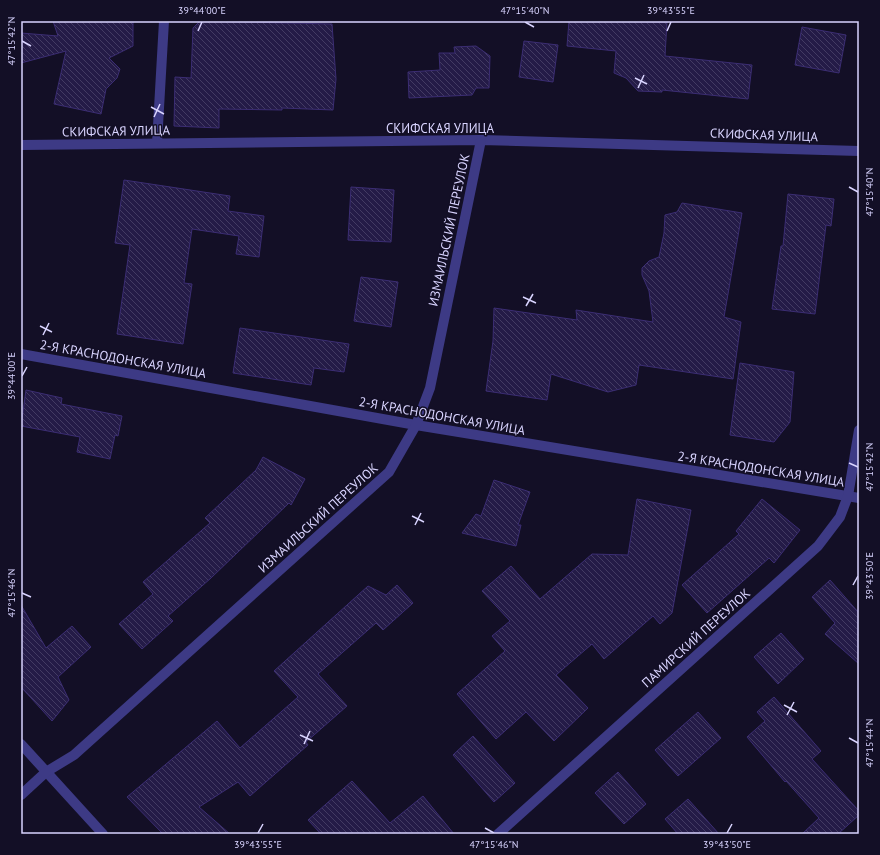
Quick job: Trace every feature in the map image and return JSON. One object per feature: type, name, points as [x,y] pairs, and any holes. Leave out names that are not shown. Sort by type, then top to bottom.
[{"type":"street","points":[[157,143],[164,21]]},
{"type":"street","name":"СКИФСКАЯ УЛИЦА","points":[[21,145],[481,140],[859,151]]},
{"type":"street","name":"ИЗМАИЛЬСКИЙ ПЕРЕУЛОК","points":[[21,795],[46,772],[74,755],[389,472],[416,425],[430,388],[481,140]]},
{"type":"street","name":"2-Я КРАСНОДОНСКАЯ УЛИЦА","points":[[21,354],[416,425],[859,498]]},
{"type":"street","name":"ПАМИРСКИЙ ПЕРЕУЛОК","points":[[498,834],[818,546],[840,517],[848,496],[859,430]]},
{"type":"street","points":[[21,744],[103,834]]},
{"type":"building","points":[[53,21],[133,21],[133,46],[109,58],[120,69],[117,78],[106,89],[101,114],[54,104],[66,51],[21,63],[21,33],[58,36]]},
{"type":"building","points":[[200,21],[332,24],[336,79],[333,110],[282,108],[282,110],[219,109],[219,128],[174,126],[175,77],[191,78],[193,28]]},
{"type":"building","points":[[569,21],[667,22],[665,56],[752,65],[748,99],[662,90],[662,92],[638,91],[626,78],[614,73],[616,51],[567,46]]},
{"type":"building","points":[[802,27],[846,35],[839,73],[795,65]]},
{"type":"building","points":[[524,41],[558,45],[553,82],[519,77]]},
{"type":"building","points":[[476,46],[490,56],[489,88],[476,88],[472,95],[409,98],[408,72],[440,70],[439,53],[455,53],[454,47]]},
{"type":"building","points":[[124,180],[230,196],[228,211],[264,216],[259,257],[236,254],[239,236],[192,229],[184,283],[192,284],[183,344],[117,334],[130,245],[115,243]]},
{"type":"building","points":[[351,187],[394,190],[391,242],[348,240]]},
{"type":"building","points":[[788,194],[834,199],[831,226],[826,225],[815,314],[772,309],[781,246],[783,246]]},
{"type":"building","points":[[682,203],[742,213],[724,317],[741,322],[733,379],[639,365],[636,385],[608,392],[551,374],[547,400],[486,391],[493,341],[494,308],[577,320],[576,310],[653,322],[649,291],[642,275],[642,268],[649,261],[659,257],[664,233],[665,215],[677,212]]},
{"type":"building","points":[[361,277],[398,282],[391,327],[354,321]]},
{"type":"building","points":[[240,328],[349,344],[344,372],[314,368],[311,385],[233,373]]},
{"type":"building","points":[[740,363],[794,372],[790,422],[774,442],[730,435]]},
{"type":"building","points":[[26,390],[62,398],[61,404],[122,416],[118,436],[115,435],[110,459],[77,452],[80,437],[21,426]]},
{"type":"building","points":[[263,457],[305,479],[291,505],[289,503],[211,578],[168,616],[173,621],[142,649],[119,624],[153,594],[143,582],[210,523],[205,518],[256,470]]},
{"type":"building","points":[[494,480],[530,492],[518,525],[521,525],[516,546],[462,533],[476,514],[481,516]]},
{"type":"building","points":[[637,499],[691,510],[672,613],[660,624],[653,616],[604,659],[592,644],[556,675],[588,708],[554,741],[526,712],[496,739],[457,694],[505,651],[492,636],[510,621],[482,591],[511,566],[540,599],[592,554],[628,555]]},
{"type":"building","points":[[762,499],[800,530],[774,563],[769,558],[707,613],[682,585],[739,534],[736,531]]},
{"type":"building","points":[[830,580],[859,613],[859,664],[825,634],[835,623],[812,597]]},
{"type":"building","points":[[397,585],[413,603],[383,630],[376,623],[318,674],[347,706],[306,742],[308,745],[250,796],[238,782],[199,807],[230,834],[163,834],[127,797],[217,721],[240,748],[298,697],[274,671],[368,586],[386,595]]},
{"type":"building","points":[[21,605],[46,648],[72,626],[91,647],[58,677],[69,700],[52,721],[21,687]]},
{"type":"building","points":[[781,633],[804,659],[778,684],[754,657]]},
{"type":"building","points":[[774,697],[821,751],[812,759],[859,811],[859,815],[838,834],[802,834],[819,818],[786,781],[785,782],[747,737],[765,721],[757,712]]},
{"type":"building","points":[[698,712],[721,738],[678,776],[655,750]]},
{"type":"building","points":[[473,736],[515,783],[494,802],[453,755]]},
{"type":"building","points":[[618,772],[646,804],[624,824],[595,793]]},
{"type":"building","points":[[352,781],[390,823],[423,796],[454,834],[321,834],[308,820]]},
{"type":"building","points":[[688,799],[719,834],[678,834],[665,819]]}]
